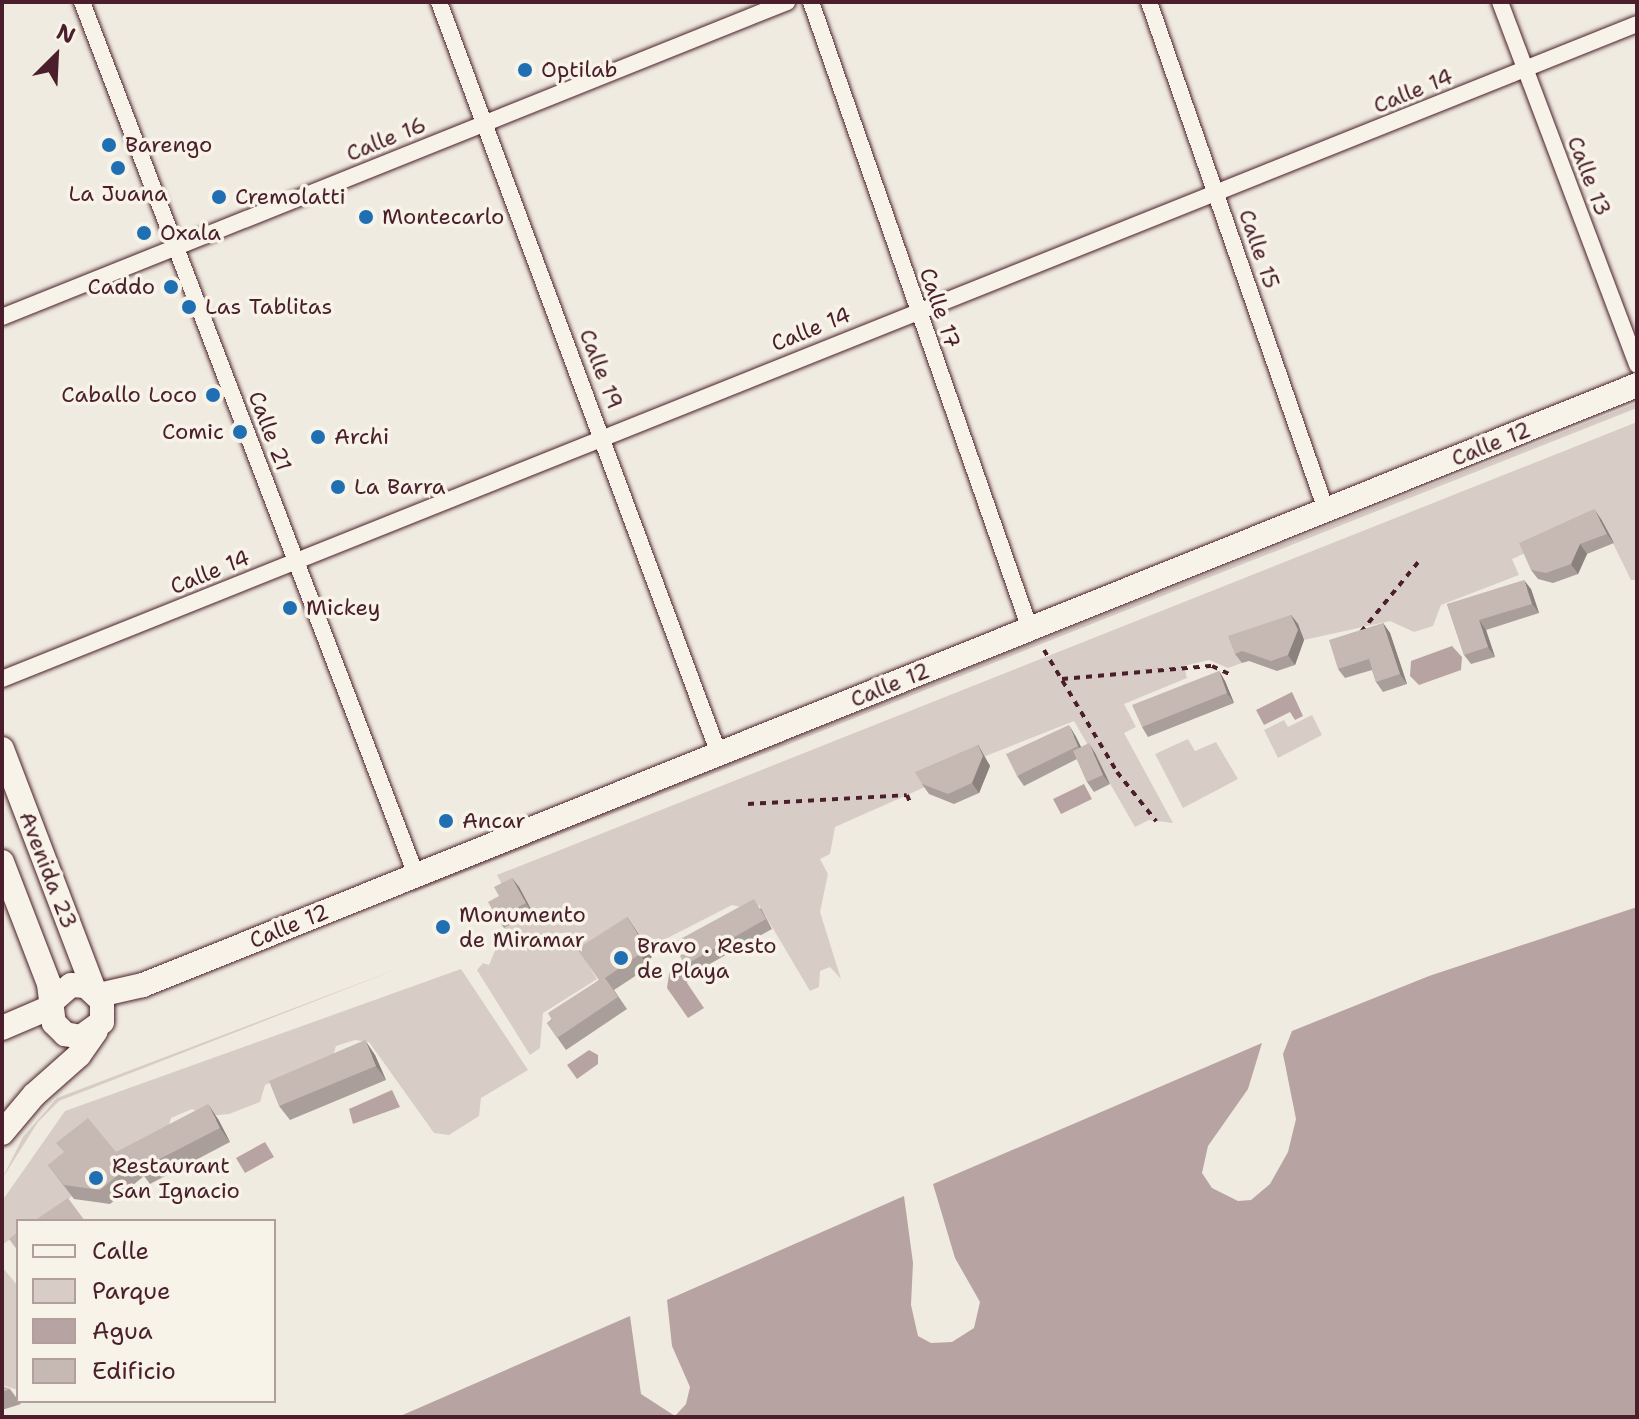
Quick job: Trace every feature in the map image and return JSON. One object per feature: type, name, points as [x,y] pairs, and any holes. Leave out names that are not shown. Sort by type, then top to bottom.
[{"type":"main road","name":"Calle 12","points":[[96,992],[143,985],[1637,385]]},
{"type":"main road","name":"Avenida 23","points":[[2,749],[96,992]]},
{"type":"main road","name":"Avenida 23","points":[[2,862],[52,1003]]},
{"type":"main road","points":[[2,1028],[52,1003],[71,985],[96,992],[104,1008],[99,1026],[81,1037],[65,1034],[54,1023],[52,1003]]},
{"type":"main road","name":"Calle 12","points":[[2,1133],[34,1095],[79,1055],[99,1026],[143,985]]},
{"type":"street","name":"Calle 21","points":[[82,2],[416,875]]},
{"type":"street","name":"Calle 19","points":[[439,2],[719,754]]},
{"type":"street","name":"Calle 16","points":[[2,317],[787,2]]},
{"type":"street","name":"Calle 17","points":[[811,2],[1030,629]]},
{"type":"street","name":"Calle 15","points":[[1149,2],[1326,510]]},
{"type":"street","name":"Calle 13","points":[[1500,2],[1637,365]]},
{"type":"street","name":"Calle 14","points":[[2,679],[602,435],[1216,194],[1637,24]]},
{"type":"path","points":[[1358,636],[1420,560]]},
{"type":"path","points":[[1044,650],[1117,772],[1156,821]]},
{"type":"path","points":[[1060,679],[1212,666],[1229,674]]},
{"type":"path","points":[[748,804],[907,795],[911,805]]},
{"type":"green space","points":[[1637,403],[1637,408],[413,893],[412,889]]},
{"type":"green space","points":[[1637,422],[1637,580],[1631,580],[1601,519],[1512,559],[1519,575],[1441,605],[1433,626],[1414,632],[1390,621],[1304,640],[1297,625],[1235,646],[1242,663],[1228,668],[1209,660],[1184,666],[1187,678],[1124,704],[1136,727],[1124,733],[1173,823],[1149,820],[1135,827],[1074,721],[923,781],[925,787],[835,827],[830,854],[820,859],[828,874],[820,912],[841,979],[830,967],[820,971],[819,987],[810,991],[759,905],[749,909],[732,905],[648,948],[635,929],[586,961],[597,979],[543,1013],[540,1048],[530,1055],[477,970],[483,963],[489,965],[496,948],[503,950],[504,928],[533,913],[507,894],[497,875]]},
{"type":"green space","points":[[1312,715],[1322,735],[1278,758],[1264,730],[1284,720],[1288,727]]},
{"type":"green space","points":[[1188,739],[1195,751],[1216,742],[1238,779],[1183,808],[1155,754]]},
{"type":"green space","points":[[405,966],[59,1101],[38,1122],[2,1179],[23,1137],[57,1098]]},
{"type":"green space","points":[[461,969],[528,1070],[481,1098],[479,1116],[449,1135],[434,1133],[369,1042],[355,1040],[336,1046],[333,1056],[265,1085],[260,1102],[229,1114],[208,1116],[192,1109],[171,1118],[168,1128],[40,1219],[16,1219],[16,1235],[2,1245],[2,1201],[65,1111]]},
{"type":"green space","points":[[2,1267],[16,1284],[16,1389],[2,1385]]},
{"type":"water","points":[[1452,646],[1462,657],[1461,670],[1419,685],[1410,676],[1411,661]]},
{"type":"water","points":[[1292,692],[1303,716],[1295,720],[1290,712],[1264,725],[1256,710]]},
{"type":"water","points":[[1084,784],[1092,799],[1061,814],[1053,799]]},
{"type":"water","points":[[1637,907],[1637,1417],[398,1417],[630,1316],[641,1394],[675,1416],[686,1404],[690,1387],[672,1346],[667,1300],[904,1196],[913,1263],[911,1305],[918,1336],[931,1343],[952,1342],[974,1328],[980,1302],[955,1258],[933,1184],[1262,1043],[1248,1089],[1208,1146],[1202,1173],[1212,1188],[1238,1201],[1251,1200],[1270,1184],[1288,1152],[1296,1119],[1283,1054],[1292,1031],[1429,976]]},
{"type":"water","points":[[683,961],[690,972],[687,983],[704,1008],[688,1018],[667,988],[670,968]]},
{"type":"water","points":[[589,1050],[598,1055],[598,1064],[577,1079],[567,1065]]},
{"type":"water","points":[[392,1090],[400,1107],[353,1124],[349,1109]]},
{"type":"water","points":[[265,1142],[274,1157],[245,1173],[236,1158]]},
{"type":"building","points":[[1594,509],[1607,534],[1580,544],[1571,564],[1546,573],[1531,570],[1519,543]]},
{"type":"building","points":[[1524,580],[1532,604],[1479,620],[1488,647],[1464,655],[1447,604]]},
{"type":"building","points":[[1291,615],[1298,630],[1288,655],[1271,661],[1242,651],[1235,654],[1228,636]]},
{"type":"building","points":[[1383,623],[1400,674],[1376,682],[1369,659],[1338,669],[1329,640]]},
{"type":"building","points":[[1219,671],[1227,693],[1142,727],[1132,705]]},
{"type":"building","points":[[1069,725],[1078,746],[1017,776],[1006,754]]},
{"type":"building","points":[[1089,743],[1103,775],[1087,782],[1073,751]]},
{"type":"building","points":[[978,745],[983,756],[972,783],[948,794],[922,784],[915,772]]},
{"type":"building","points":[[512,878],[526,903],[497,918],[488,902],[499,896],[494,887]]},
{"type":"building","points":[[754,899],[766,919],[685,965],[673,943]]},
{"type":"building","points":[[627,917],[643,942],[640,954],[605,978],[618,997],[557,1038],[547,1023],[552,1020],[548,1013],[599,980],[577,949]]},
{"type":"building","points":[[365,1040],[376,1066],[279,1106],[269,1081]]},
{"type":"building","points":[[208,1104],[220,1128],[140,1169],[135,1161],[100,1190],[64,1185],[48,1165],[64,1152],[56,1143],[88,1118],[116,1152]]},
{"type":"building","points":[[68,1198],[84,1219],[37,1219]]},
{"type":"building","points":[[16,1234],[16,1248],[9,1239]]},
{"type":"place","name":"Optilab","points":[[525,70]]},
{"type":"place","name":"Barengo","points":[[109,145]]},
{"type":"place","name":"La Juana","points":[[118,168]]},
{"type":"place","name":"Cremolatti","points":[[219,197]]},
{"type":"place","name":"Montecarlo","points":[[366,217]]},
{"type":"place","name":"Oxala","points":[[144,233]]},
{"type":"place","name":"Caddo","points":[[171,287]]},
{"type":"place","name":"Las Tablitas","points":[[189,307]]},
{"type":"place","name":"Caballo Loco","points":[[213,395]]},
{"type":"place","name":"Comic","points":[[240,432]]},
{"type":"place","name":"Archi","points":[[318,437]]},
{"type":"place","name":"La Barra","points":[[338,487]]},
{"type":"place","name":"Mickey","points":[[290,608]]},
{"type":"place","name":"Ancar","points":[[446,821]]},
{"type":"place","name":"Monumento de Miramar","points":[[443,927]]},
{"type":"place","name":"Bravo . Resto de Playa","points":[[621,958]]},
{"type":"place","name":"Restaurant San Ignacio","points":[[96,1178]]}]
